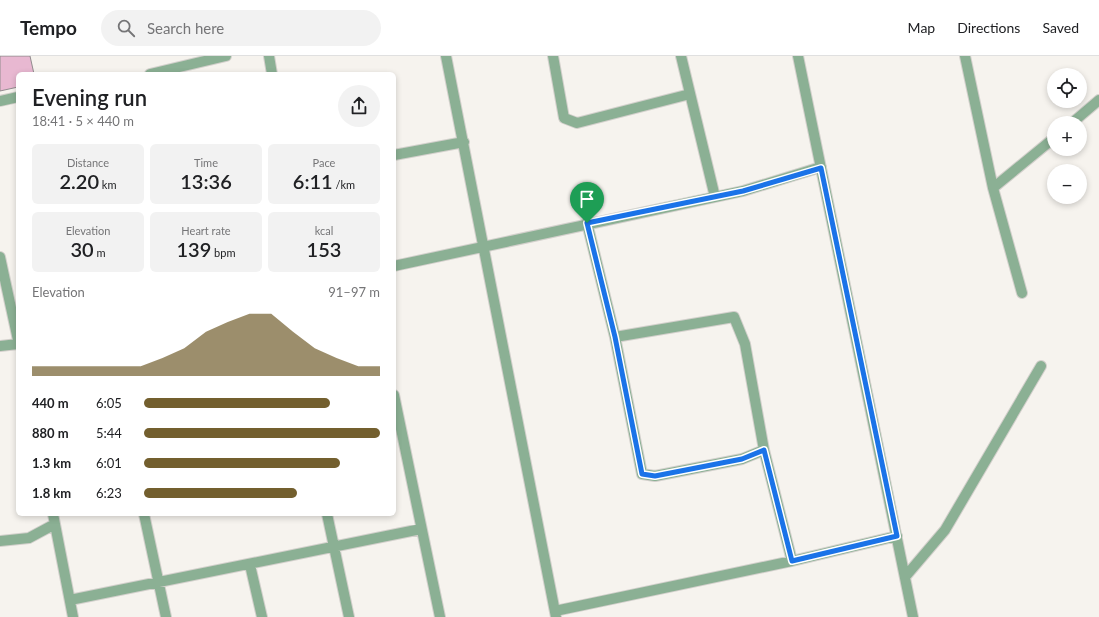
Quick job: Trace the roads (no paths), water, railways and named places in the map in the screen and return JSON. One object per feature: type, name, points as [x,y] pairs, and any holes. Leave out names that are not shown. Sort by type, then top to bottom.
[{"type":"street","points":[[158,72],[226,56]]},
{"type":"street","points":[[269,56],[272,72]]},
{"type":"street","points":[[446,56],[464,142],[482,245],[556,614],[897,536]]},
{"type":"street","points":[[553,56],[564,118],[577,123],[690,94]]},
{"type":"street","points":[[681,56],[715,197]]},
{"type":"street","points":[[798,56],[913,617]]},
{"type":"street","points":[[965,56],[993,188],[1022,293]]},
{"type":"street","points":[[0,101],[16,97]]},
{"type":"street","points":[[1080,116],[1099,100]]},
{"type":"street","points":[[396,155],[464,142]]},
{"type":"street","points":[[993,188],[1047,144]]},
{"type":"street","points":[[396,266],[482,245],[743,191],[821,168]]},
{"type":"street","points":[[587,223],[615,337],[642,474],[655,476],[742,459],[764,450]]},
{"type":"street","points":[[0,257],[16,331]]},
{"type":"street","points":[[615,337],[734,318],[745,344],[764,450],[792,561]]},
{"type":"street","points":[[0,346],[16,344]]},
{"type":"street","points":[[905,577],[945,530],[1041,366]]},
{"type":"street","points":[[396,405],[440,617]]},
{"type":"street","points":[[144,516],[166,617]]},
{"type":"street","points":[[327,516],[349,617]]},
{"type":"street","points":[[0,541],[29,538],[54,519],[73,617]]},
{"type":"street","points":[[70,600],[250,565],[421,529]]},
{"type":"street","points":[[250,565],[262,617]]}]
